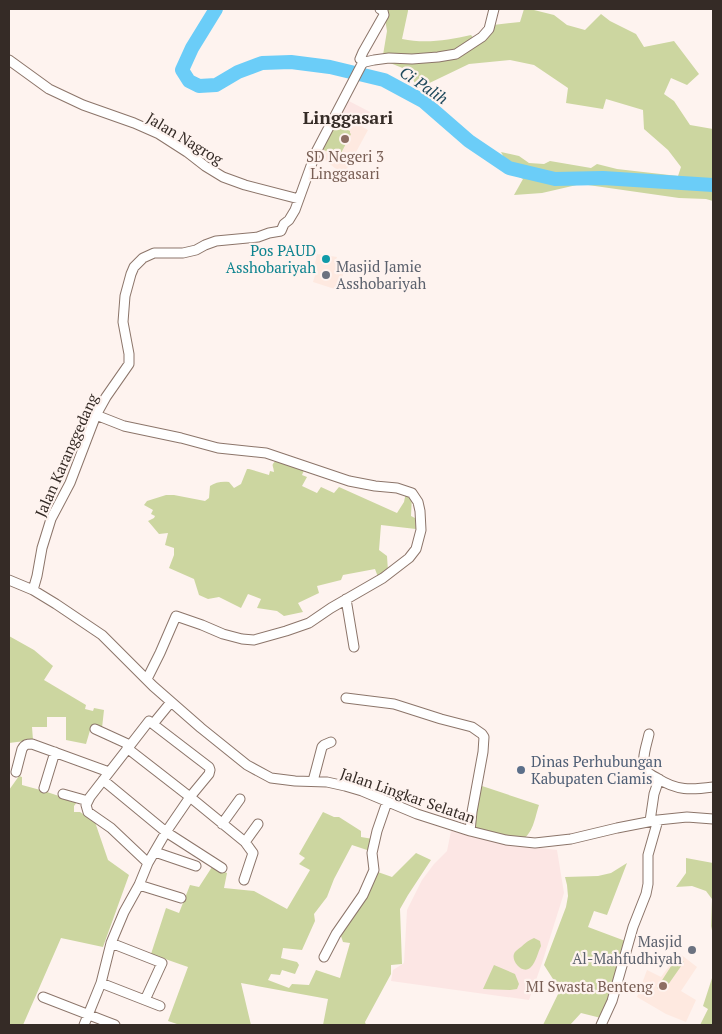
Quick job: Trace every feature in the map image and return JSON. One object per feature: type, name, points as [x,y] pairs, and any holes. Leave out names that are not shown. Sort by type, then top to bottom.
[{"type":"street","points":[[363,63],[383,59],[412,59],[456,54],[482,37],[489,29],[494,9]]},
{"type":"street","name":"Jalan Karanggedang","points":[[33,590],[42,548],[52,519],[70,483],[96,416],[106,397],[129,364],[124,322],[125,296],[131,274],[139,261],[147,255],[183,253],[196,250],[216,241],[258,237],[281,231],[284,224],[289,220],[299,199],[316,152],[363,63],[360,58],[381,16]]},
{"type":"street","name":"Jalan Nagrog","points":[[9,60],[49,89],[83,106],[134,123],[158,134],[223,177],[245,185],[299,199]]},
{"type":"street","points":[[96,416],[124,426],[218,448],[266,453],[350,481],[397,488],[412,493],[416,497],[419,506],[422,524],[416,549],[410,558],[383,578],[308,623],[254,640],[223,634],[176,616],[147,679]]},
{"type":"street","name":"Jalan Lingkar Selatan","points":[[9,580],[33,590],[102,635],[201,728],[247,765],[265,775],[280,779],[327,782],[345,786],[470,832],[506,840],[535,843],[572,839],[654,820],[687,817],[713,819]]},
{"type":"street","points":[[346,599],[354,647]]},
{"type":"street","points":[[346,698],[394,704],[472,727],[482,734],[484,737],[483,752],[470,832]]},
{"type":"street","points":[[153,724],[172,702]]},
{"type":"street","points":[[84,1025],[101,983],[111,943],[148,863],[166,832],[210,770],[209,767],[149,721],[86,805],[88,812],[111,828],[148,863]]},
{"type":"street","points":[[95,729],[128,747],[245,842],[253,853],[244,880]]},
{"type":"street","points":[[649,734],[644,758],[647,772],[672,787],[697,789],[713,787]]},
{"type":"street","points":[[312,781],[322,747],[324,744],[331,742]]},
{"type":"street","points":[[16,772],[22,749],[26,744],[32,744],[55,752],[106,776],[166,832],[222,868]]},
{"type":"street","points":[[44,788],[55,752]]},
{"type":"street","points":[[601,1025],[612,1001],[646,894],[648,855],[654,820],[654,794],[659,779]]},
{"type":"street","points":[[63,794],[88,801]]},
{"type":"street","points":[[222,824],[240,799]]},
{"type":"street","points":[[324,957],[336,934],[363,894],[374,870],[371,857],[377,831],[387,802]]},
{"type":"street","points":[[245,842],[258,824]]},
{"type":"street","points":[[155,852],[196,866]]},
{"type":"street","points":[[139,885],[181,898]]},
{"type":"street","points":[[111,943],[162,963],[145,1000]]},
{"type":"street","points":[[101,983],[160,1006]]},
{"type":"street","points":[[43,997],[115,1025]]},
{"type":"shaded area","points":[[347,100],[370,112],[362,127],[355,123],[352,128],[336,120]]},
{"type":"shaded area","name":"SD Negeri 3 Linggasari","points":[[336,120],[352,128],[355,123],[368,130],[343,176],[335,171],[336,169],[319,155]]},
{"type":"shaded area","points":[[317,254],[337,257],[335,264],[344,266],[341,291],[313,282],[317,269],[314,268]]},
{"type":"shaded area","points":[[451,831],[523,846],[557,850],[564,893],[529,1000],[391,981],[393,970],[404,963],[407,910],[422,880],[447,851]]},
{"type":"shaded area","name":"MI Swasta Benteng","points":[[679,953],[697,967],[681,991],[696,1000],[686,1022],[666,1014],[637,997],[647,970],[661,977]]},
{"type":"green space","points":[[377,9],[408,9],[402,39],[420,41],[437,41],[471,35],[478,43],[493,25],[520,22],[524,9],[530,9],[554,15],[567,25],[585,30],[601,14],[610,21],[636,34],[644,47],[674,41],[699,74],[687,85],[671,78],[664,94],[674,101],[690,125],[713,129],[713,201],[581,184],[542,193],[514,195],[523,179],[513,174],[501,152],[519,156],[529,163],[544,164],[550,161],[591,168],[597,164],[617,169],[678,176],[681,167],[668,150],[644,129],[643,110],[606,99],[603,109],[566,103],[568,88],[534,65],[510,60],[469,64],[417,89],[410,71],[390,63],[383,55],[387,31],[385,19]]},
{"type":"green space","points":[[334,124],[350,131],[351,134],[339,157],[332,150],[330,153],[322,149]]},
{"type":"green space","points":[[278,458],[305,468],[302,475],[307,477],[302,486],[317,493],[321,487],[334,493],[339,487],[397,513],[404,502],[406,492],[412,495],[411,516],[415,518],[416,529],[381,525],[379,550],[387,556],[388,571],[378,577],[375,569],[343,575],[341,580],[317,586],[319,593],[298,603],[303,612],[284,616],[277,611],[257,608],[261,599],[248,594],[241,608],[219,597],[208,599],[199,595],[194,579],[169,568],[174,555],[174,548],[165,545],[168,533],[159,534],[148,521],[155,516],[151,514],[153,510],[144,505],[147,501],[166,495],[205,501],[209,498],[210,486],[219,482],[229,482],[234,488],[241,484],[247,469],[269,475],[270,471],[274,472],[273,465]]},
{"type":"green space","points":[[9,636],[34,650],[53,666],[44,680],[86,705],[85,709],[93,711],[94,708],[104,710],[102,728],[91,727],[86,744],[66,740],[66,717],[47,717],[47,727],[32,727],[33,740],[9,743]]},
{"type":"green space","points":[[19,776],[22,777],[22,785],[77,802],[74,806],[74,812],[80,812],[95,822],[108,860],[129,875],[103,947],[61,938],[23,1025],[9,1025],[9,790]]},
{"type":"green space","points":[[479,785],[539,805],[533,825],[525,838],[521,840],[473,830]]},
{"type":"green space","points":[[323,812],[339,817],[361,831],[361,837],[373,839],[370,851],[352,845],[327,897],[314,914],[315,921],[302,950],[283,948],[281,958],[297,962],[299,965],[295,974],[282,970],[280,975],[271,974],[268,980],[289,988],[292,984],[309,985],[316,970],[340,978],[350,943],[343,942],[341,936],[375,871],[392,877],[416,853],[431,860],[400,909],[402,964],[391,965],[391,974],[365,1022],[366,1025],[323,1025],[328,999],[241,983],[251,1025],[180,1025],[168,1021],[188,967],[151,954],[166,908],[179,913],[190,885],[199,887],[212,867],[227,873],[224,888],[254,891],[287,909],[310,870],[299,864],[305,858],[299,854]]},
{"type":"green space","points":[[686,858],[713,863],[713,935],[711,926],[712,899],[706,891],[692,886],[676,887],[686,873]]},
{"type":"green space","points":[[627,863],[607,915],[594,911],[588,927],[628,942],[601,1018],[581,1013],[570,1025],[543,1025],[560,990],[544,965],[566,907],[568,896],[565,877],[598,876],[611,873]]},
{"type":"green space","points":[[534,938],[540,941],[541,946],[533,965],[524,970],[515,963],[514,955],[515,952]]},
{"type":"green space","points":[[677,957],[684,962],[663,992],[657,988]]},
{"type":"green space","points":[[494,965],[515,974],[519,984],[517,989],[483,989]]},
{"type":"green space","points":[[713,975],[713,1025],[700,1025],[708,1009],[703,1006]]},
{"type":"waterway","name":"Ci Palih","points":[[216,9],[192,48],[182,70],[189,81],[199,86],[216,85],[238,72],[262,63],[291,62],[330,67],[384,80],[423,101],[469,141],[509,168],[555,179],[603,178],[713,185]]},
{"type":"place","name":"SD Negeri 3 Linggasari","points":[[345,139]]},
{"type":"place","name":"Pos PAUD Asshobariyah","points":[[326,259]]},
{"type":"place","name":"Masjid Jamie Asshobariyah","points":[[326,275]]},
{"type":"place","name":"Dinas Perhubungan Kabupaten Ciamis","points":[[521,770]]},
{"type":"place","name":"Masjid Al-Mahfudhiyah","points":[[692,950]]},
{"type":"place","name":"MI Swasta Benteng","points":[[663,986]]},
{"type":"district","name":"Linggasari","points":[[348,117]]}]
